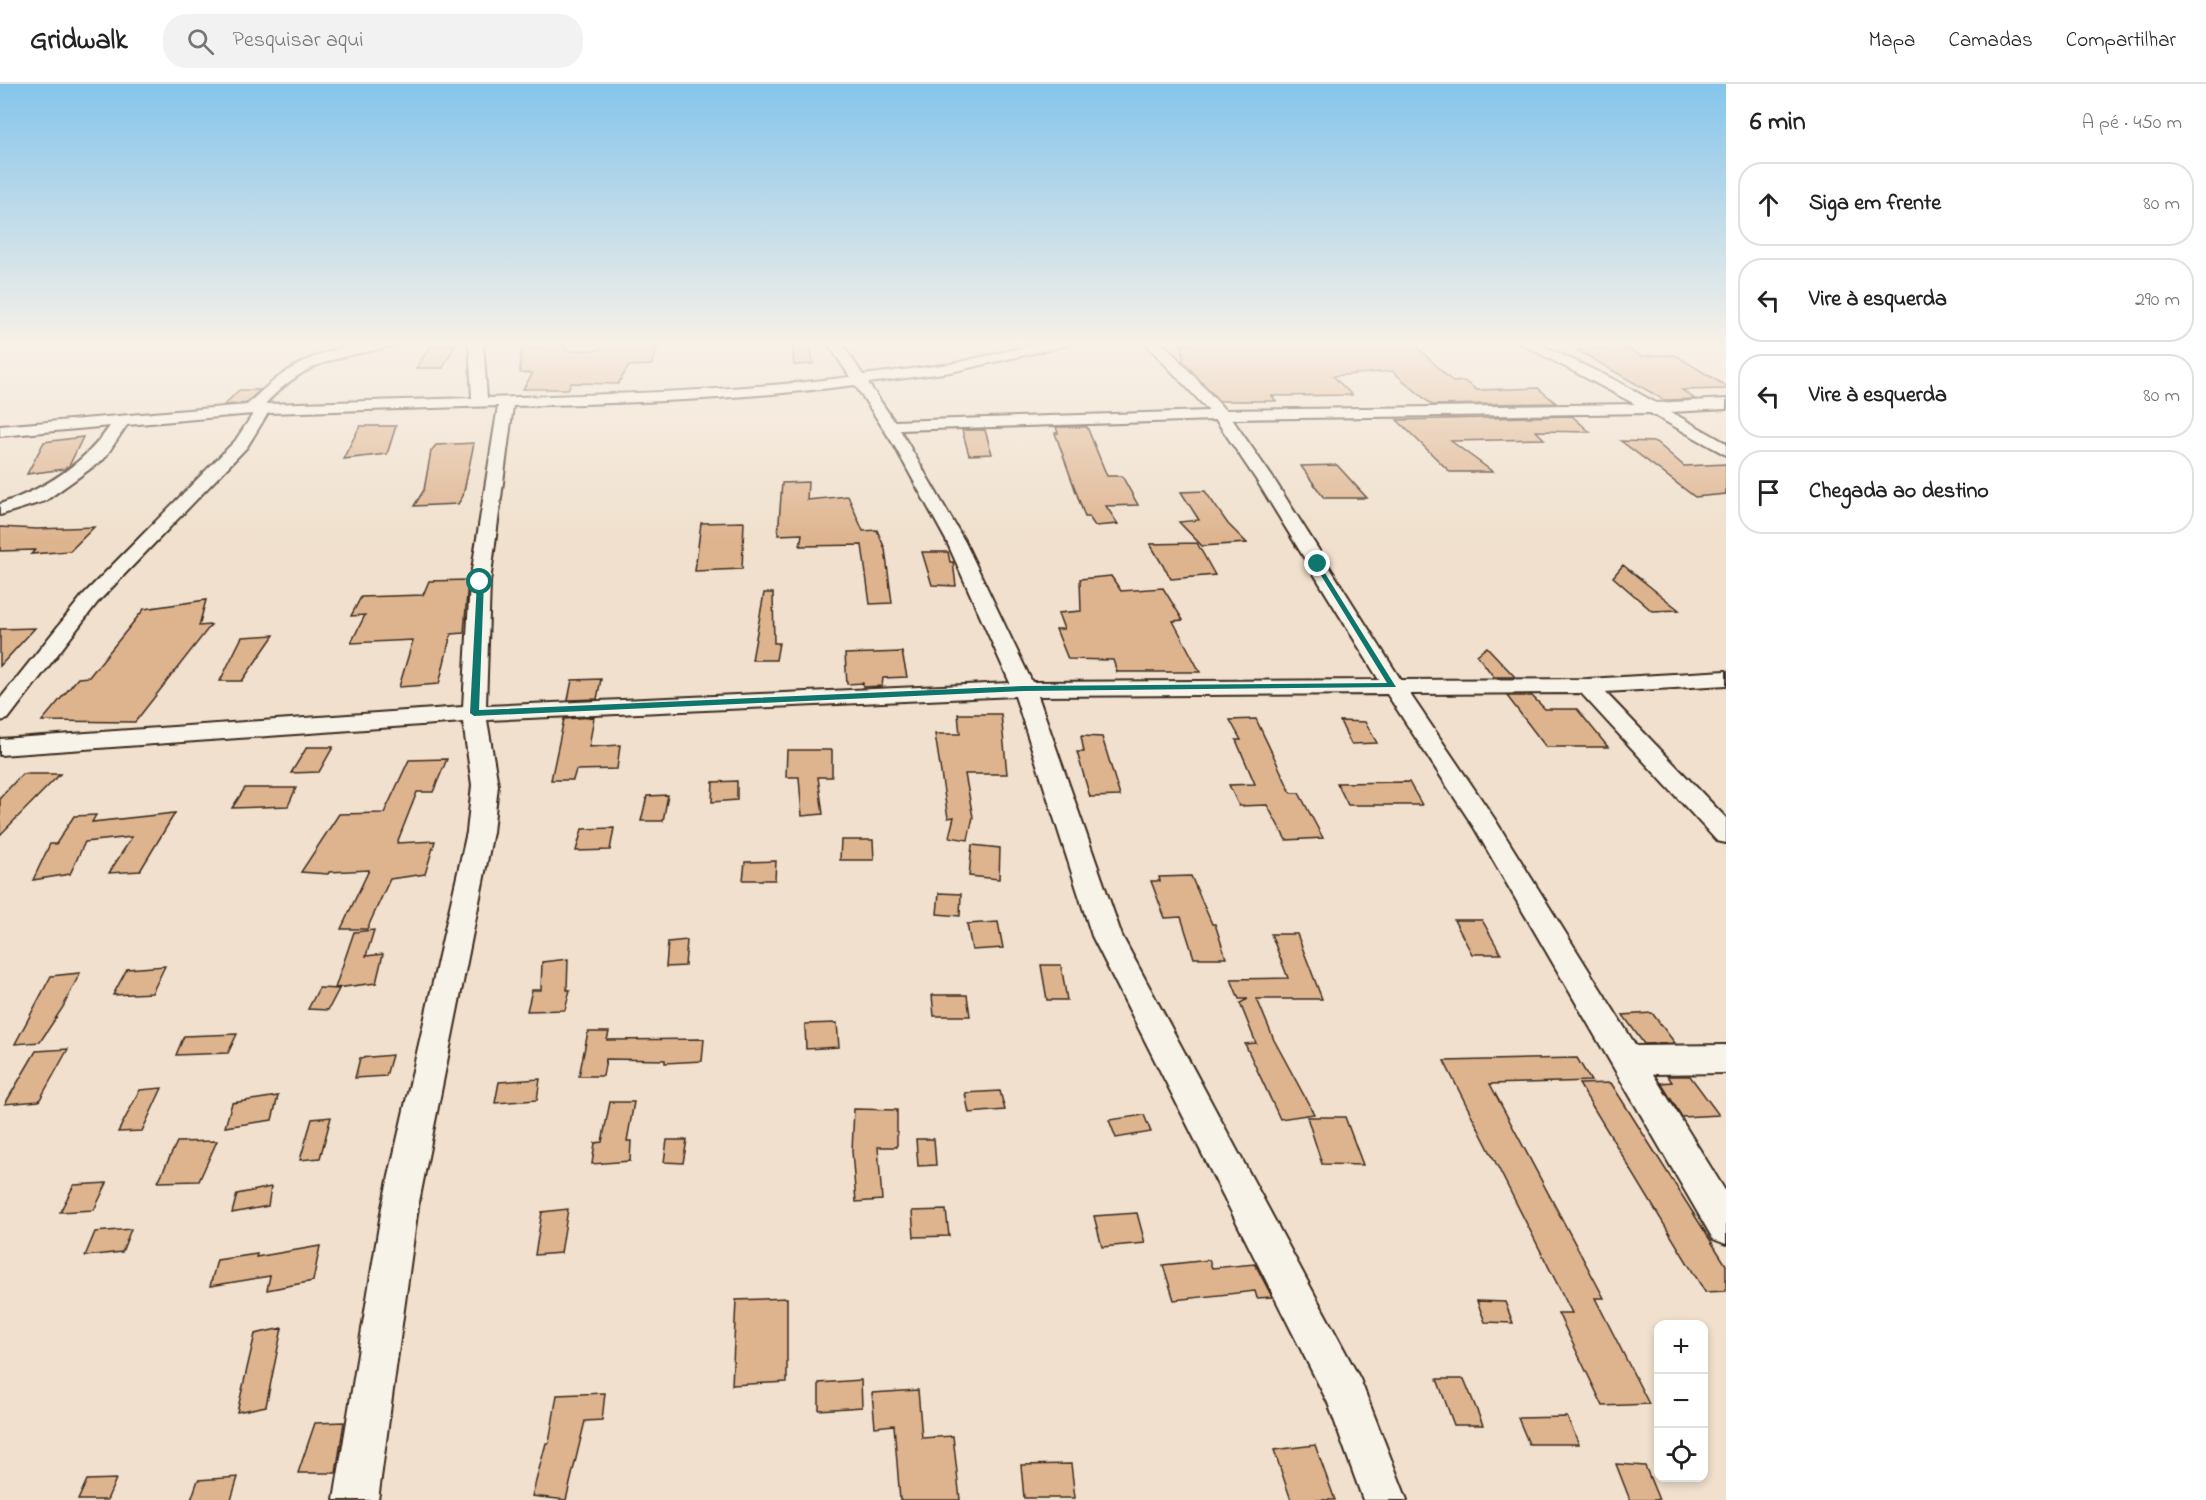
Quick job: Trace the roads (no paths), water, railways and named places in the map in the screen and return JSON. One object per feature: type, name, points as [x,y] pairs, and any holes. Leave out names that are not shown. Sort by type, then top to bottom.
[{"type":"street","points":[[0,431],[123,419],[288,408]]},
{"type":"street","points":[[356,1500],[400,1207],[480,832],[485,785],[474,713],[480,582],[493,408]]},
{"type":"street","points":[[879,408],[956,542],[1024,689],[1107,936],[1345,1394],[1385,1500]]},
{"type":"street","points":[[1215,408],[1266,481],[1393,685],[1485,824],[1726,1226]]},
{"type":"street","points":[[890,426],[1221,415],[1648,408]]},
{"type":"street","points":[[1653,408],[1726,450]]},
{"type":"street","points":[[0,714],[90,599],[241,444],[257,409]]},
{"type":"street","points":[[0,510],[39,497],[98,455],[123,419]]},
{"type":"street","points":[[0,747],[474,713],[1024,689],[1393,685],[1587,686],[1716,678],[1726,697]]},
{"type":"street","points":[[1587,686],[1726,834]]},
{"type":"street","points":[[1627,1060],[1726,1059]]}]
